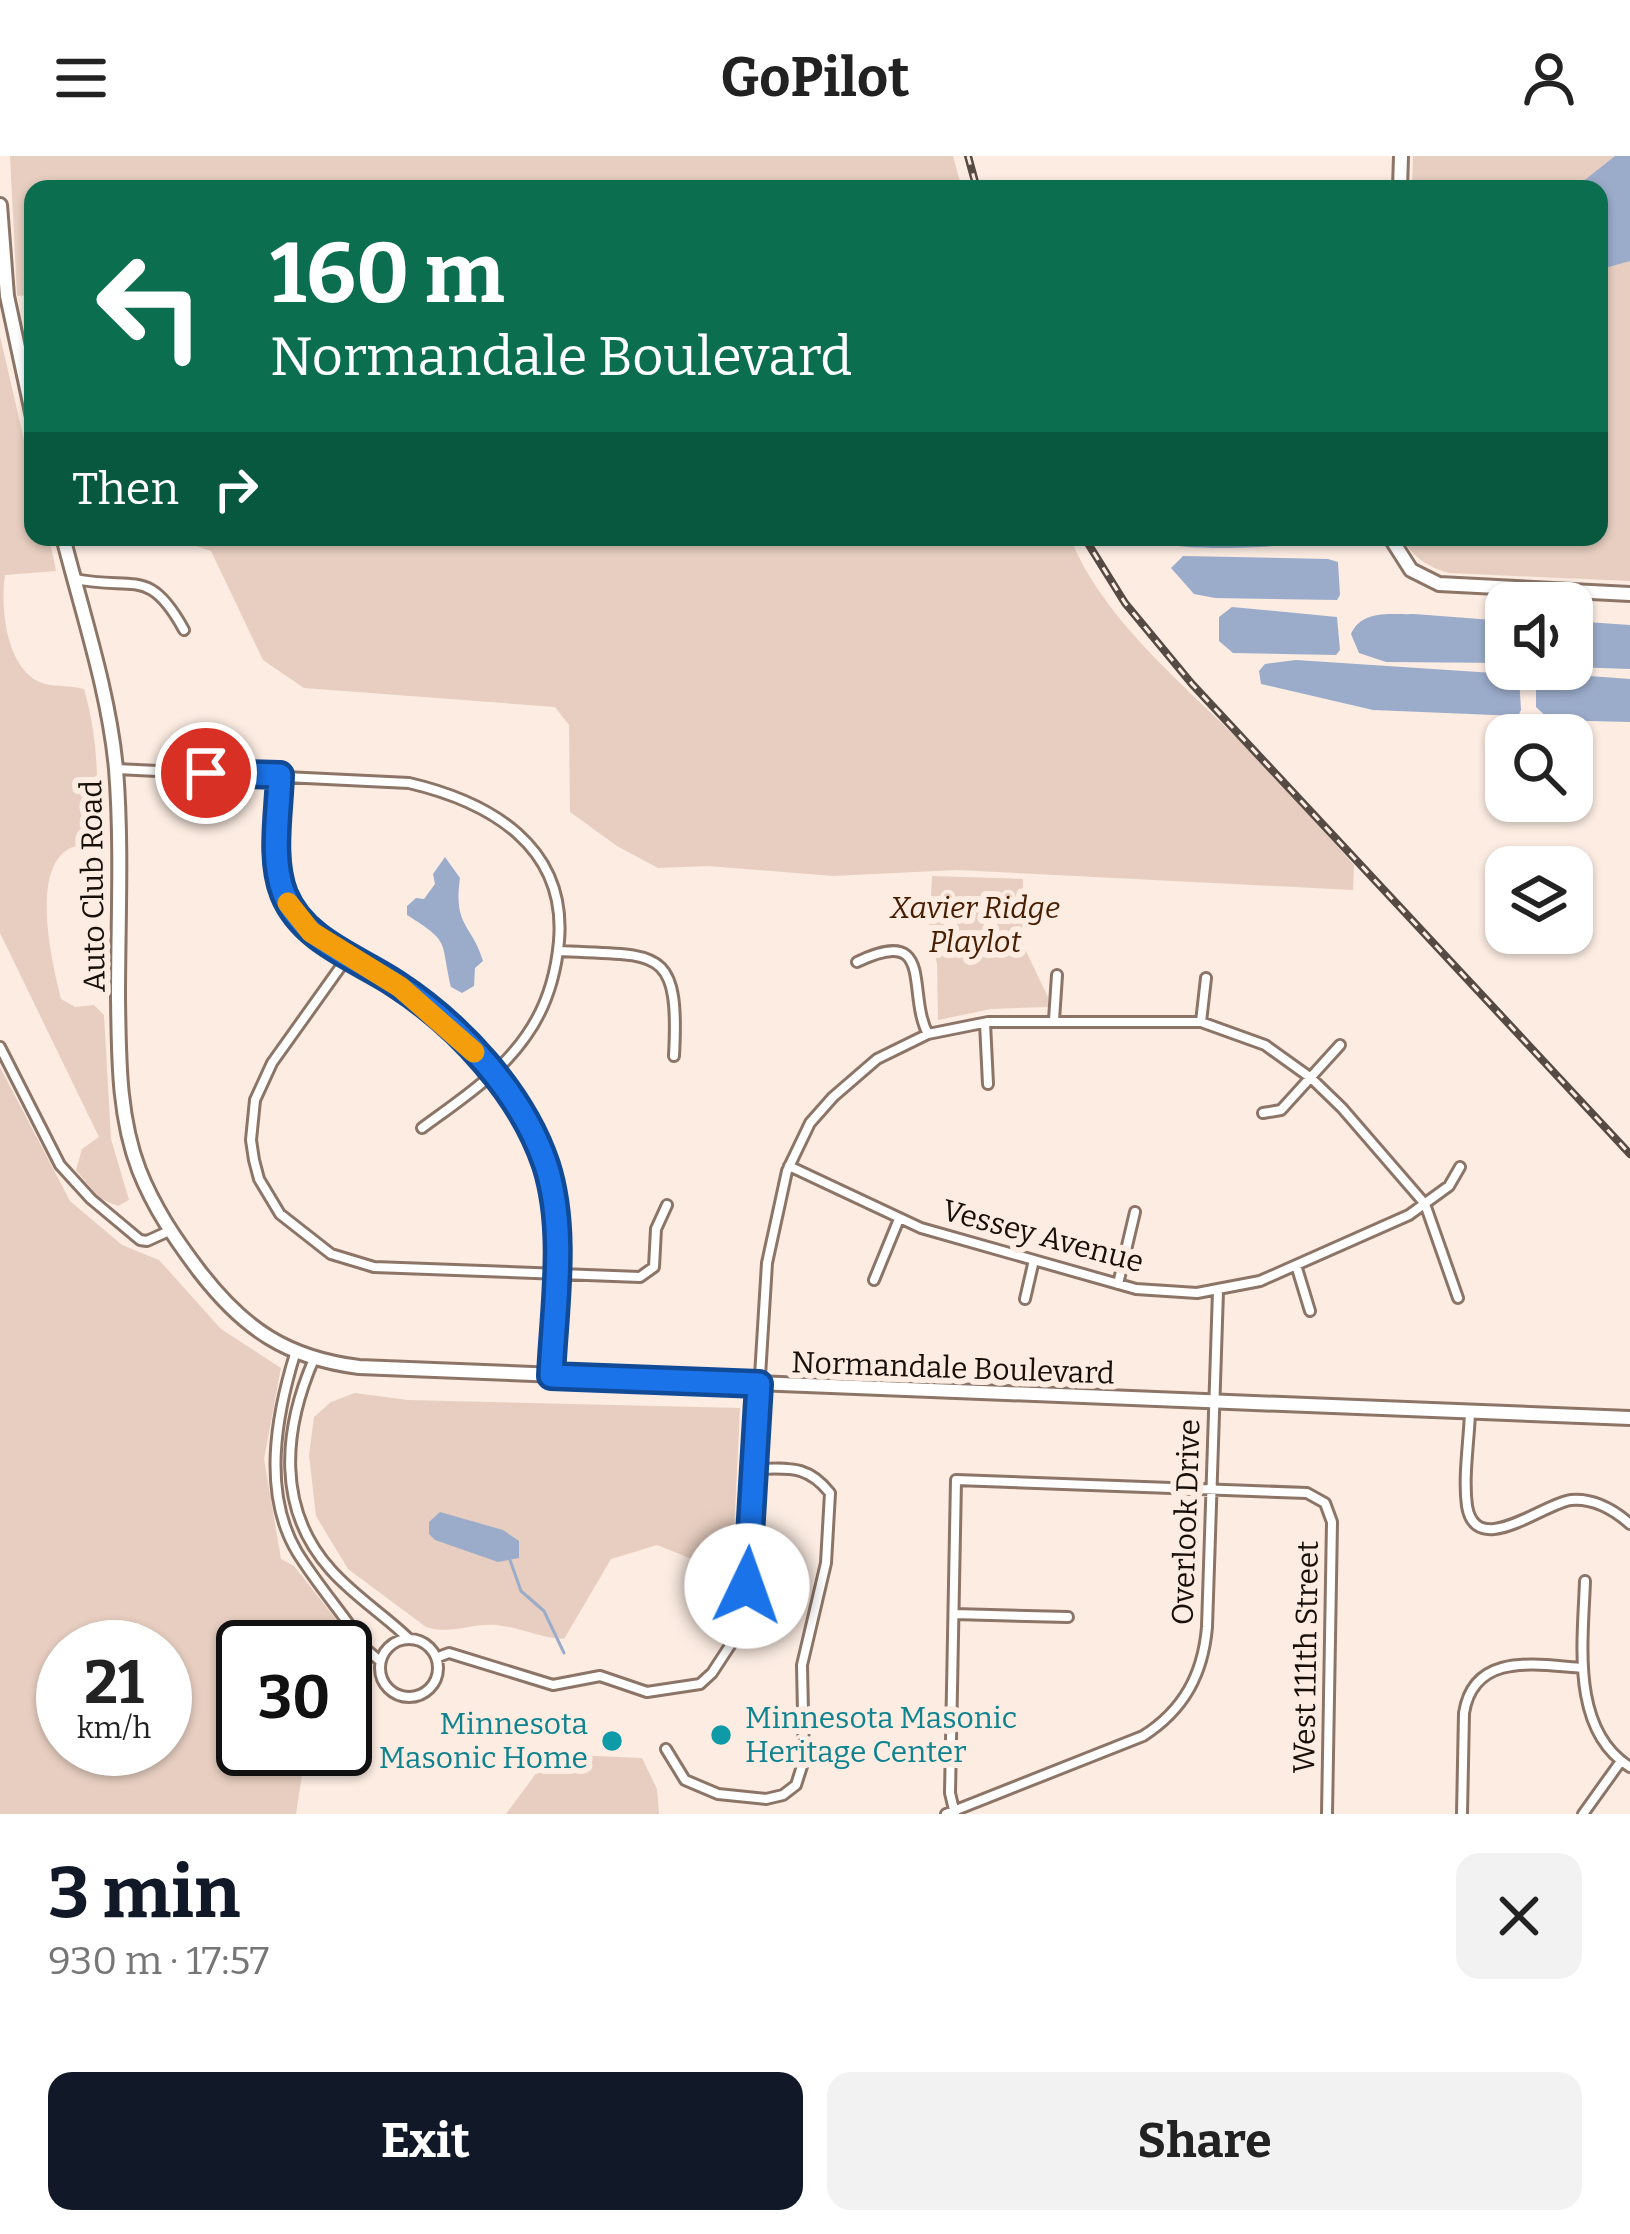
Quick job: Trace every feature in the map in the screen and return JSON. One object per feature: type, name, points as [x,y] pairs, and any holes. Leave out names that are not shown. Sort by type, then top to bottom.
[{"type":"street","points":[[0,206],[7,296],[24,375]]},
{"type":"street","name":"Auto Club Road","points":[[65,546],[116,770],[122,1097],[138,1166],[169,1231]]},
{"type":"street","points":[[1394,546],[1400,559],[1424,579],[1455,586],[1630,594]]},
{"type":"street","points":[[74,579],[144,585],[164,597],[184,630]]},
{"type":"street","points":[[116,770],[409,783],[487,811],[531,846],[550,873],[558,904],[558,951],[541,1011],[493,1075],[422,1128]]},
{"type":"street","points":[[280,775],[282,890],[299,920],[431,1010],[493,1075],[524,1118],[545,1163],[556,1213],[551,1376]]},
{"type":"street","points":[[558,951],[636,955],[658,964],[676,995],[674,1056]]},
{"type":"street","points":[[857,962],[876,953],[912,958],[918,1009],[928,1034]]},
{"type":"street","points":[[349,955],[272,1063],[255,1100],[254,1160],[268,1197],[293,1228],[331,1254],[398,1269],[646,1276],[654,1268],[656,1229],[667,1205]]},
{"type":"street","points":[[1054,1020],[1057,975]]},
{"type":"street","points":[[1201,1022],[1206,978]]},
{"type":"street","points":[[985,1022],[988,1084]]},
{"type":"street","points":[[438,1657],[449,1653],[553,1684],[600,1676],[647,1692],[700,1684],[722,1660],[742,1612],[766,1263],[789,1166],[810,1124],[843,1087],[877,1060],[928,1034],[985,1022],[1201,1022],[1265,1045],[1311,1078],[1425,1204],[1458,1298]]},
{"type":"street","points":[[1263,1113],[1281,1110],[1340,1045]]},
{"type":"street","points":[[0,1047],[60,1165],[75,1183],[140,1240],[169,1231]]},
{"type":"street","name":"Vessey Avenue","points":[[789,1166],[899,1219],[1149,1290],[1218,1291],[1260,1281],[1425,1204]]},
{"type":"street","points":[[1425,1204],[1449,1186],[1460,1167]]},
{"type":"street","points":[[1118,1284],[1135,1212]]},
{"type":"street","points":[[874,1280],[899,1219]]},
{"type":"street","name":"Normandale Boulevard","points":[[169,1231],[232,1309],[267,1338],[295,1354],[359,1367],[1630,1418]]},
{"type":"street","points":[[1025,1299],[1034,1260]]},
{"type":"street","points":[[1296,1265],[1310,1311]]},
{"type":"street","name":"Overlook Drive","points":[[952,1813],[1124,1746],[1162,1724],[1191,1690],[1205,1648],[1218,1291]]},
{"type":"street","points":[[295,1354],[276,1437],[275,1477],[284,1521],[304,1561],[367,1650],[380,1661]]},
{"type":"street","points":[[314,1359],[300,1390],[290,1444],[290,1481],[303,1533],[332,1572],[408,1638],[422,1642],[438,1657],[437,1676],[430,1688],[407,1698],[387,1689],[380,1677],[380,1661],[386,1649],[408,1638]]},
{"type":"street","points":[[1470,1411],[1468,1508],[1478,1524],[1486,1529],[1506,1528],[1572,1500],[1603,1505],[1630,1524]]},
{"type":"street","points":[[666,1749],[686,1780],[737,1798],[783,1795],[796,1785],[804,1760],[802,1665],[826,1563],[830,1493],[816,1476],[799,1469],[752,1469]]},
{"type":"street","points":[[952,1813],[956,1480],[1211,1490]]},
{"type":"street","name":"West 111th Street","points":[[1211,1490],[1307,1493],[1325,1502],[1332,1522],[1327,1814]]},
{"type":"street","points":[[1583,1814],[1625,1764],[1610,1749],[1587,1702],[1585,1581]]},
{"type":"street","points":[[954,1614],[1068,1617]]},
{"type":"street","points":[[1462,1814],[1464,1713],[1466,1700],[1481,1677],[1505,1665],[1583,1668]]},
{"type":"green space","points":[[10,156],[953,156],[960,180],[24,180],[24,296],[17,296]]},
{"type":"green space","points":[[1413,156],[1630,156],[1630,581],[1449,573],[1421,560],[1408,546],[1608,546],[1608,180],[1412,180]]},
{"type":"green space","points":[[0,336],[24,440],[24,546],[51,546],[56,571],[5,575],[8,637],[32,677],[45,684],[84,689],[93,728],[95,844],[70,848],[56,862],[47,920],[61,999],[75,1007],[94,1005],[104,1015],[111,1139],[129,1200],[118,1206],[99,1198],[76,1170],[82,1149],[99,1137],[0,933]]},
{"type":"green space","points":[[196,546],[1074,546],[1126,626],[1267,768],[1354,865],[1353,890],[957,870],[833,876],[708,866],[658,868],[570,812],[569,725],[555,707],[304,688],[263,660],[211,551]]},
{"type":"green space","name":"Xavier Ridge Playlot","points":[[932,876],[1023,879],[1022,943],[1048,997],[1048,1007],[991,1009],[938,1020],[937,963],[929,935]]},
{"type":"green space","points":[[0,1067],[70,1201],[122,1245],[159,1260],[221,1329],[281,1368],[264,1459],[281,1559],[294,1566],[337,1620],[216,1620],[216,1776],[302,1776],[296,1814],[0,1814]]},
{"type":"green space","points":[[355,1393],[408,1400],[740,1408],[732,1575],[657,1545],[611,1559],[564,1639],[496,1625],[426,1627],[348,1569],[316,1516],[309,1455],[314,1417],[331,1402]]},
{"type":"green space","points":[[572,1755],[642,1758],[657,1789],[659,1814],[506,1814],[546,1760]]},
{"type":"water","points":[[1615,156],[1630,156],[1630,261],[1608,267],[1608,180],[1585,180]]},
{"type":"water","points":[[1180,546],[1273,546],[1256,547]]},
{"type":"water","points":[[1183,556],[1328,559],[1338,562],[1340,595],[1337,600],[1194,594],[1171,568]]},
{"type":"water","points":[[1232,607],[1337,617],[1340,650],[1336,655],[1233,653],[1219,641],[1219,617]]},
{"type":"water","points":[[1378,615],[1485,619],[1485,663],[1386,662],[1359,653],[1351,634],[1362,620]]},
{"type":"water","points":[[1593,622],[1630,625],[1630,669],[1593,668]]},
{"type":"water","points":[[1296,660],[1485,672],[1485,690],[1520,690],[1521,710],[1519,714],[1485,715],[1373,710],[1261,684],[1259,671],[1265,664]]},
{"type":"water","points":[[1593,676],[1630,679],[1630,722],[1593,721],[1593,714],[1544,714],[1536,707],[1536,690],[1593,690]]},
{"type":"water","points":[[445,857],[460,878],[461,916],[483,961],[475,968],[474,986],[462,993],[451,987],[437,937],[407,915],[407,906],[416,898],[424,899],[435,884],[433,874]]},
{"type":"water","points":[[440,1512],[503,1530],[519,1541],[519,1558],[498,1562],[435,1540],[429,1534],[429,1522]]},
{"type":"waterway","points":[[510,1560],[521,1591],[544,1611],[564,1653]]},
{"type":"railway","points":[[968,156],[975,180]]},
{"type":"railway","points":[[1090,546],[1125,603],[1192,684],[1630,1154]]},
{"type":"slow traffic","points":[[288,903],[311,932],[400,987],[474,1052]]},
{"type":"place","name":"Minnesota Masonic Heritage Center","points":[[721,1735]]},
{"type":"place","name":"Minnesota Masonic Home","points":[[612,1741]]},
{"type":"route","points":[[206,773],[280,775],[278,874],[299,920],[431,1010],[486,1065],[524,1118],[545,1163],[556,1213],[551,1376],[759,1384],[747,1586]]}]
